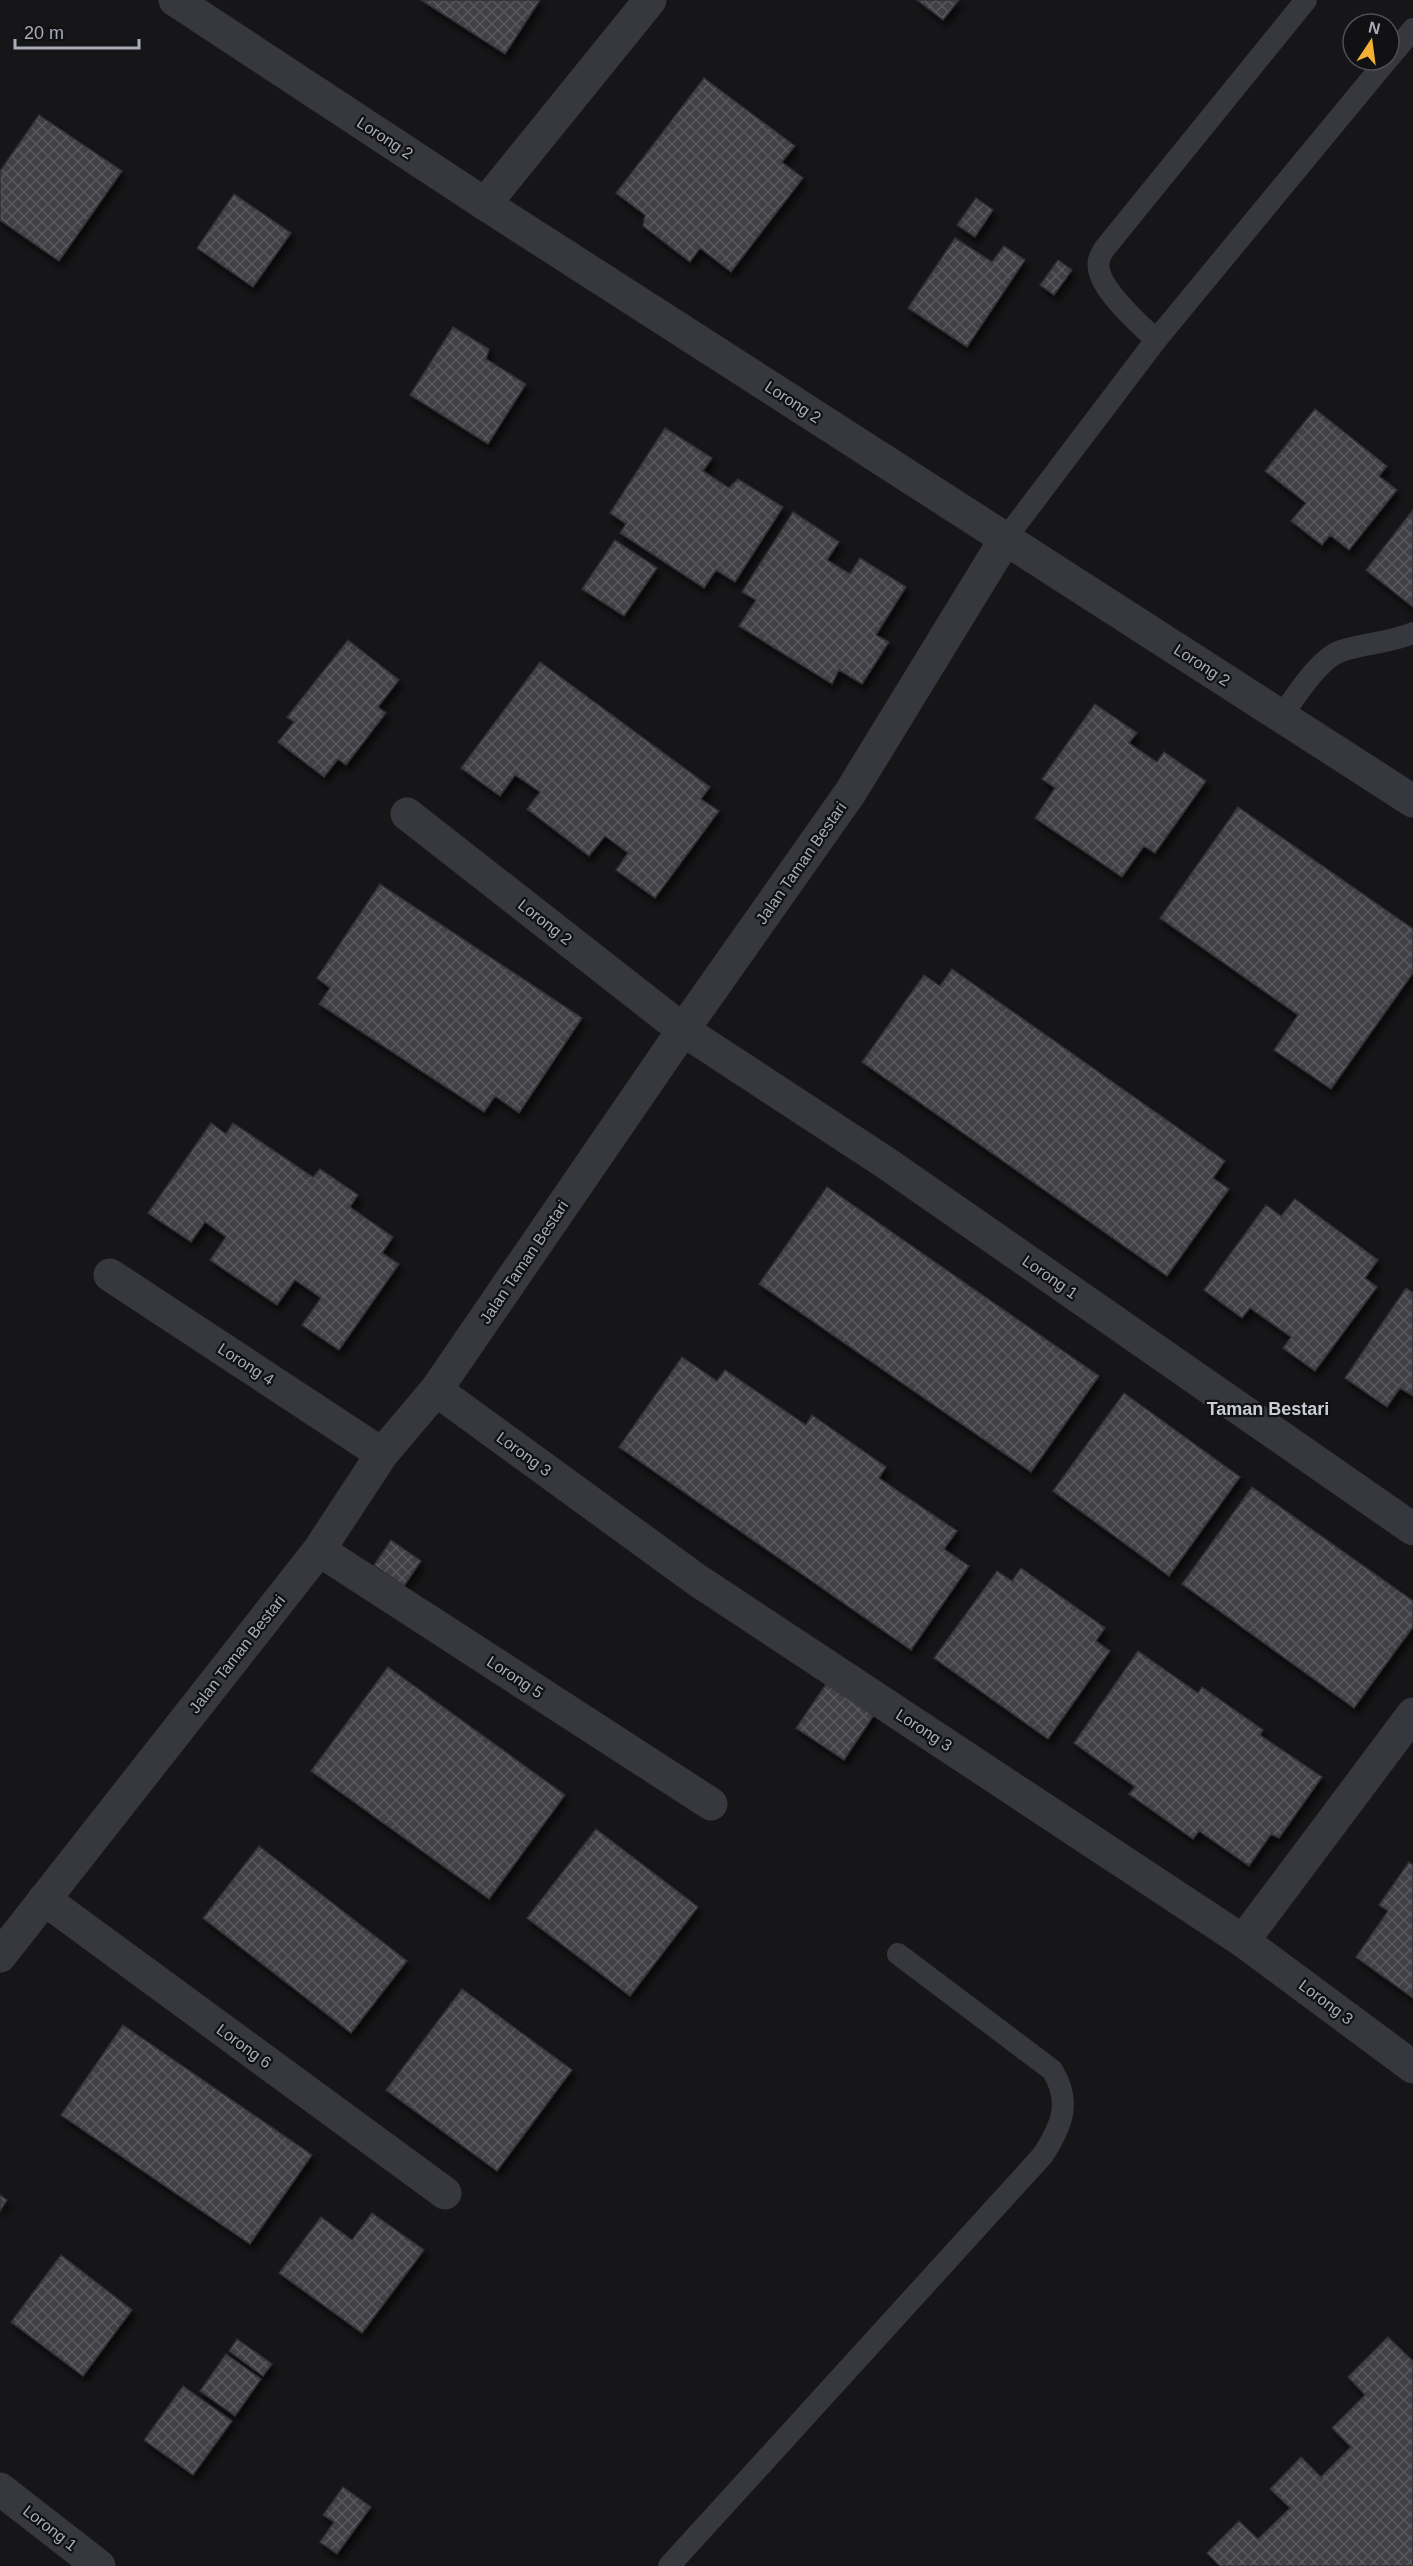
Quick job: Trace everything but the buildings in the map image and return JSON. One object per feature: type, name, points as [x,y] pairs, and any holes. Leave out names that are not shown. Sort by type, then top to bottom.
[{"type":"street","name":"Lorong 2","points":[[176,0],[485,204],[1413,801]]},
{"type":"street","points":[[485,204],[650,0]]},
{"type":"street","name":"Jalan Taman Bestari","points":[[0,1956],[319,1550],[382,1454],[436,1390],[683,1030],[850,793],[1006,538]]},
{"type":"street","name":"Lorong 2","points":[[407,814],[683,1030]]},
{"type":"street","name":"Lorong 1","points":[[683,1030],[895,1169],[1413,1529]]},
{"type":"street","name":"Lorong 4","points":[[110,1275],[382,1454]]},
{"type":"street","name":"Lorong 3","points":[[436,1390],[697,1580],[1243,1941],[1413,2067]]},
{"type":"street","name":"Lorong 5","points":[[319,1550],[711,1803]]},
{"type":"street","points":[[1243,1941],[1413,1714]]},
{"type":"street","name":"Lorong 6","points":[[44,1899],[445,2193]]},
{"type":"street","name":"Lorong 1","points":[[0,2489],[99,2566]]},
{"type":"lane","points":[[1156,340],[1125,309],[1105,284],[1099,272],[1099,260],[1105,248],[1306,0]]},
{"type":"lane","points":[[1401,43],[1413,29]]},
{"type":"lane","points":[[1006,538],[1156,340],[1377,72]]},
{"type":"lane","points":[[1281,716],[1322,662],[1339,651],[1370,646],[1413,633]]},
{"type":"lane","points":[[669,2566],[1043,2155],[1057,2133],[1062,2110],[1061,2086],[1052,2070],[898,1954]]},
{"type":"district","name":"Taman Bestari","points":[[1268,1409]]}]
